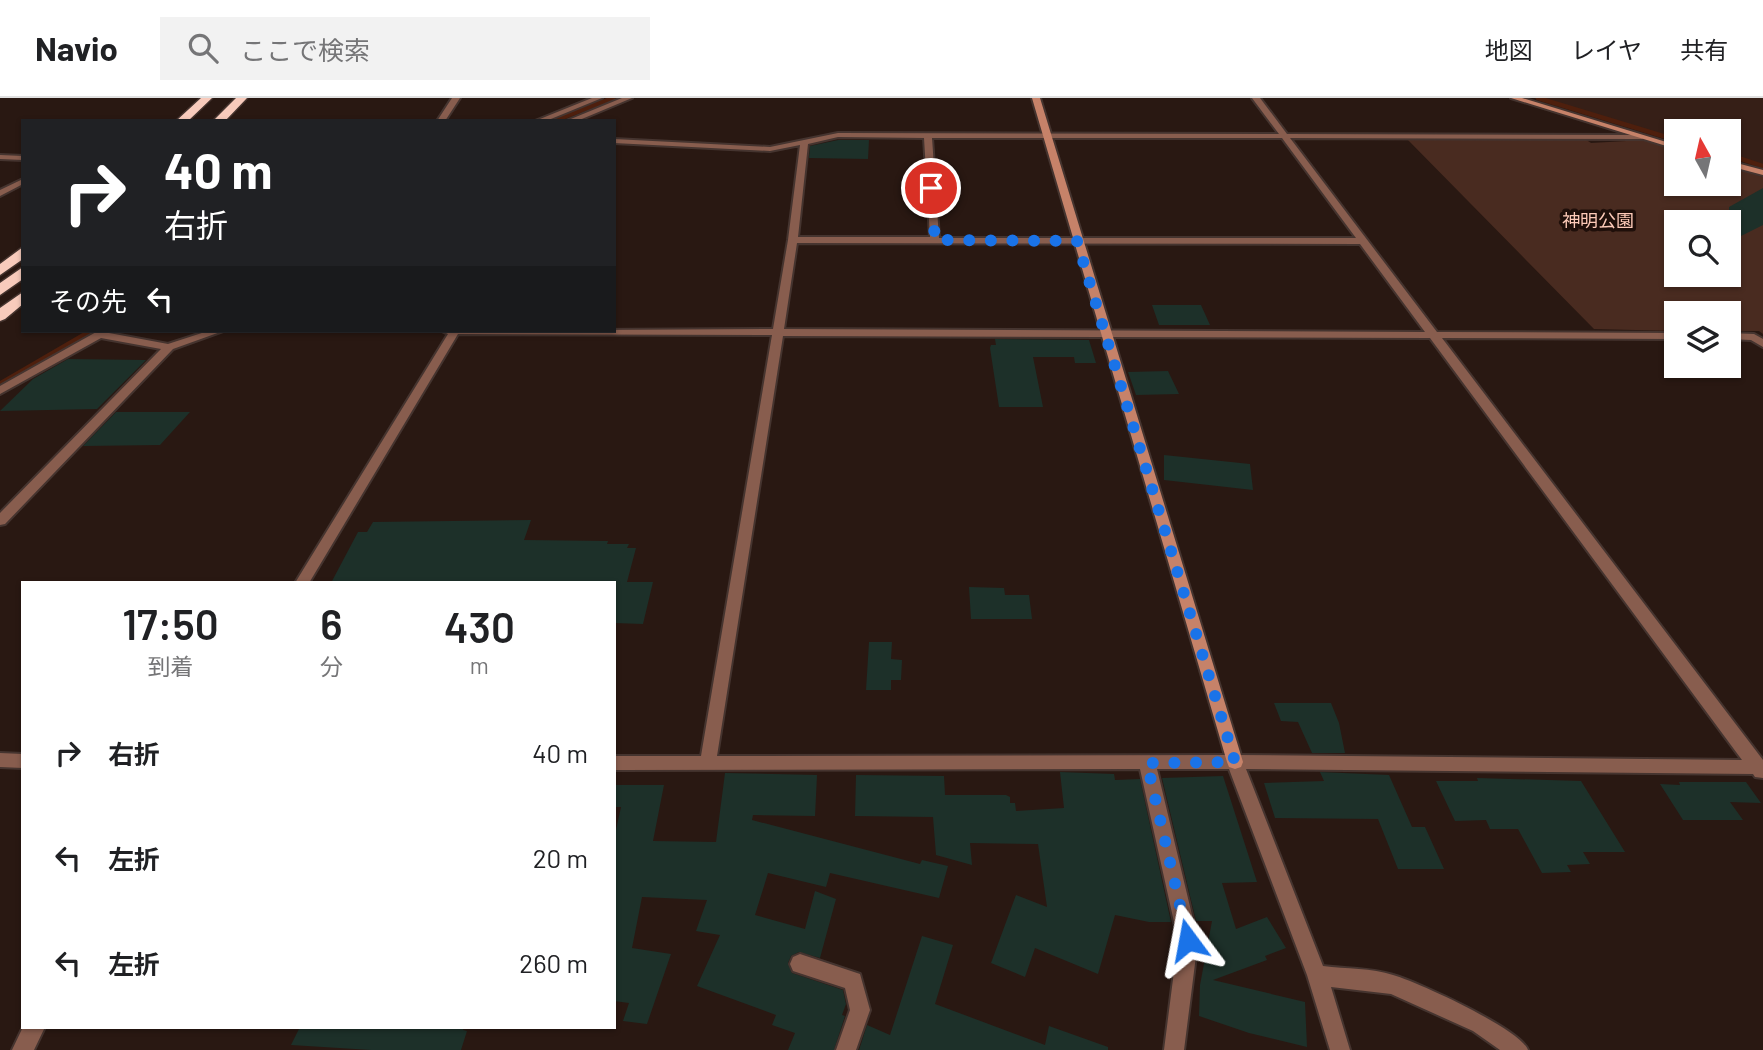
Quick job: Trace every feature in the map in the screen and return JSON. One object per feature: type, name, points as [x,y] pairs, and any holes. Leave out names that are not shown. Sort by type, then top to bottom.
[{"type":"highway","points":[[176,119],[198,98]]},
{"type":"highway","points":[[183,119],[206,98]]},
{"type":"highway","points":[[200,119],[221,98]]},
{"type":"highway","points":[[214,119],[234,98]]},
{"type":"highway","points":[[220,119],[242,98]]},
{"type":"highway","points":[[0,271],[21,253]]},
{"type":"highway","points":[[0,279],[21,261]]},
{"type":"highway","points":[[0,291],[21,273]]},
{"type":"highway","points":[[0,316],[21,298]]},
{"type":"street","points":[[442,119],[456,98]]},
{"type":"street","points":[[544,119],[598,98]]},
{"type":"street","points":[[575,119],[628,98]]},
{"type":"street","points":[[1036,98],[1235,762],[1317,975],[1340,1050]]},
{"type":"street","points":[[1256,98],[1761,770]]},
{"type":"street","points":[[1515,98],[1664,143]]},
{"type":"street","points":[[616,141],[770,149],[838,135],[1642,137]]},
{"type":"street","points":[[928,135],[935,240]]},
{"type":"street","points":[[708,763],[793,240],[804,144]]},
{"type":"street","points":[[0,157],[21,158]]},
{"type":"street","points":[[1741,167],[1763,173]]},
{"type":"street","points":[[0,193],[21,182]]},
{"type":"street","points":[[793,240],[1364,241]]},
{"type":"street","points":[[616,332],[1664,336]]},
{"type":"street","points":[[0,391],[100,333]]},
{"type":"street","points":[[106,333],[169,347]]},
{"type":"street","points":[[0,521],[169,347],[212,333]]},
{"type":"street","points":[[303,581],[454,333]]},
{"type":"street","points":[[1741,336],[1754,337],[1763,345]]},
{"type":"street","points":[[0,761],[21,761]]},
{"type":"street","points":[[616,763],[1235,762],[1761,770]]},
{"type":"street","points":[[1147,763],[1188,940],[1174,1050]]},
{"type":"street","points":[[800,964],[853,981],[860,1010],[846,1050]]},
{"type":"street","points":[[1317,975],[1392,984],[1479,1024],[1518,1050]]},
{"type":"street","points":[[22,1050],[34,1029]]},
{"type":"shaded area","points":[[1534,98],[1763,98],[1763,167],[1741,161],[1741,119],[1664,119],[1664,137]]},
{"type":"green space","name":"神明公園","points":[[1407,139],[1585,139],[1591,143],[1644,140],[1664,146],[1664,196],[1741,196],[1741,171],[1763,177],[1763,334],[1759,331],[1741,331],[1741,301],[1664,301],[1664,331],[1594,329]]},
{"type":"building","points":[[838,140],[869,140],[868,159],[809,158],[810,146]]},
{"type":"building","points":[[1763,188],[1763,225],[1741,236],[1741,210],[1729,210],[1729,207]]},
{"type":"building","points":[[1152,305],[1201,305],[1210,325],[1159,325]]},
{"type":"building","points":[[995,339],[1089,340],[1096,363],[1075,363],[1074,357],[1033,357],[1043,407],[999,407],[990,348],[991,345],[996,345]]},
{"type":"building","points":[[68,359],[146,360],[97,409],[0,411],[33,379]]},
{"type":"building","points":[[1168,371],[1179,394],[1136,395],[1128,372]]},
{"type":"building","points":[[116,412],[190,412],[160,445],[83,446]]},
{"type":"building","points":[[1164,455],[1250,464],[1253,490],[1164,480]]},
{"type":"building","points":[[531,520],[524,540],[608,541],[607,544],[629,544],[627,548],[636,548],[627,582],[653,582],[643,624],[616,623],[616,581],[332,581],[358,532],[367,532],[373,522]]},
{"type":"building","points":[[969,587],[1004,588],[1005,595],[1029,595],[1032,619],[971,619]]},
{"type":"building","points":[[869,642],[892,642],[891,659],[902,660],[901,680],[891,680],[891,690],[866,690]]},
{"type":"building","points":[[1274,703],[1331,703],[1339,723],[1345,753],[1312,753],[1298,722],[1281,721]]},
{"type":"building","points":[[1060,772],[1114,774],[1115,780],[1140,779],[1171,922],[1149,922],[1115,915],[1098,974],[1035,948],[1025,977],[991,963],[1016,895],[1047,907],[1038,844],[970,843],[972,865],[936,855],[933,817],[855,816],[856,775],[944,776],[945,795],[1006,795],[1010,797],[1010,803],[1015,803],[1016,811],[1064,808]]},
{"type":"building","points":[[1320,772],[1389,775],[1412,827],[1425,827],[1444,869],[1398,869],[1378,819],[1275,818],[1264,783],[1324,781]]},
{"type":"building","points":[[725,773],[817,775],[815,816],[753,815],[752,820],[920,864],[922,860],[948,866],[939,898],[830,873],[826,887],[768,873],[755,915],[805,929],[815,891],[836,899],[820,958],[799,952],[791,956],[788,963],[792,973],[843,990],[846,1004],[842,1015],[845,1016],[834,1050],[788,1050],[795,1033],[772,1025],[776,1015],[697,986],[720,935],[696,931],[707,900],[642,897],[632,948],[671,954],[647,1024],[623,1021],[629,1003],[616,1001],[616,830],[621,807],[616,807],[616,785],[664,785],[653,841],[716,842]]},
{"type":"building","points":[[1223,776],[1257,882],[1222,883],[1236,929],[1267,917],[1286,948],[1265,956],[1267,960],[1213,980],[1305,1002],[1307,1047],[1249,1033],[1199,1016],[1200,985],[1212,921],[1196,921],[1162,778]]},
{"type":"building","points":[[1477,778],[1581,781],[1625,852],[1583,852],[1590,864],[1567,865],[1571,872],[1542,873],[1518,829],[1490,829],[1486,820],[1455,821],[1436,781],[1478,781]]},
{"type":"building","points":[[1679,782],[1746,782],[1761,803],[1730,802],[1743,820],[1683,820],[1660,784],[1680,785]]},
{"type":"building","points":[[922,936],[953,945],[935,1004],[1045,1045],[1049,1026],[1108,1047],[1108,1050],[859,1050],[867,1025],[890,1035]]},
{"type":"building","points":[[299,1029],[467,1031],[461,1050],[371,1050],[291,1045]]},
{"type":"waterway","points":[[559,119],[613,98]]},
{"type":"waterway","points":[[1538,98],[1664,136]]},
{"type":"waterway","points":[[1741,159],[1763,166]]},
{"type":"waterway","points":[[0,384],[88,333]]},
{"type":"route","points":[[931,188],[935,240],[1077,241],[1235,762],[1147,763],[1188,940]]}]
